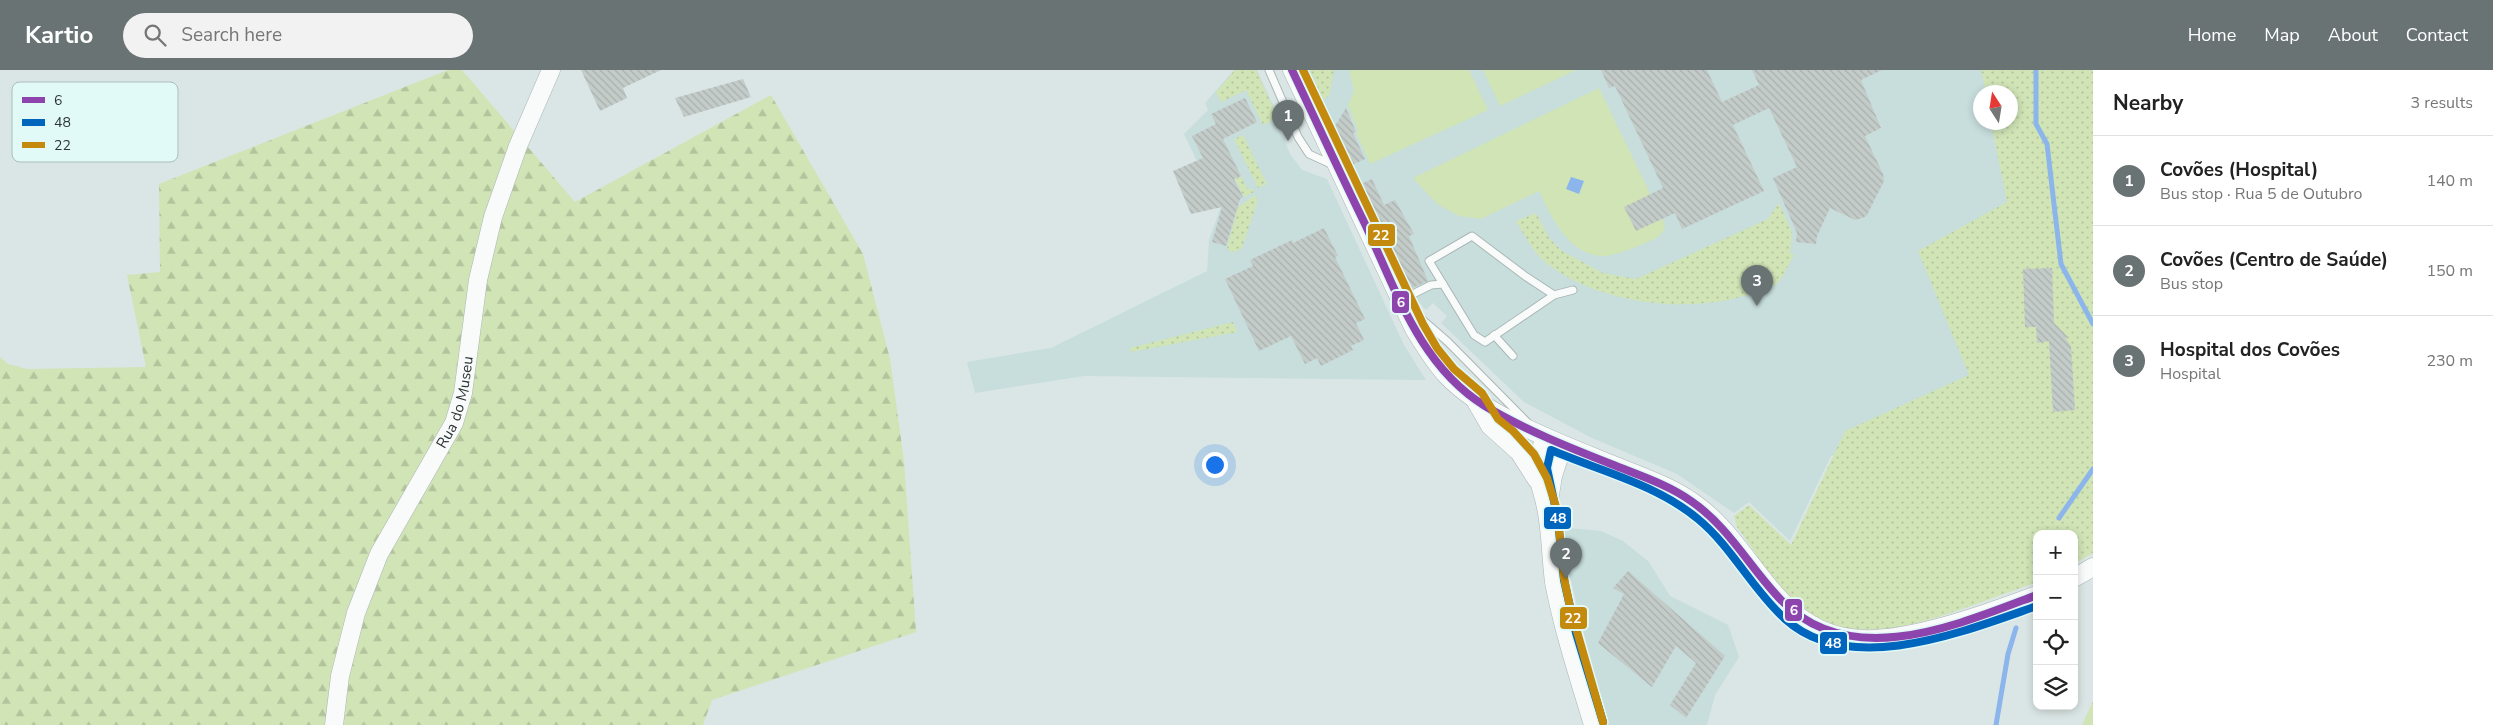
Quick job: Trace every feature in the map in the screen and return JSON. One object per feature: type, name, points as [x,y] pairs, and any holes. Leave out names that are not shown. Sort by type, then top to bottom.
[{"type":"street","name":"Rua do Museu","points":[[334,725],[340,676],[356,612],[380,554],[454,423],[463,392],[478,280],[493,217],[522,137],[550,70]]},
{"type":"street","points":[[1292,70],[1400,300],[1429,354],[1447,376],[1475,400],[1563,445],[1664,485],[1695,503],[1723,528],[1771,592],[1793,613],[1818,630],[1851,638],[1891,638],[1932,630],[2033,596]]},
{"type":"street","points":[[1475,400],[1490,426],[1506,438],[1526,461],[1538,482]]},
{"type":"street","points":[[1542,435],[1536,464],[1538,482],[1547,512],[1554,580],[1560,609],[1593,725]]},
{"type":"street","points":[[1547,512],[1553,476],[1563,445]]},
{"type":"street","points":[[2078,576],[2093,567]]},
{"type":"lane","points":[[1269,70],[1298,137],[1309,154],[1336,167]]},
{"type":"lane","points":[[1554,295],[1524,276],[1472,236],[1429,261],[1474,334],[1484,342],[1554,295],[1573,290]]},
{"type":"lane","points":[[1443,284],[1431,285],[1400,300],[1432,327],[1542,435]]},
{"type":"lane","points":[[1494,335],[1513,356]]},
{"type":"shaded area","points":[[1234,70],[1257,70],[1283,127],[1280,129],[1290,154],[1302,170],[1327,179],[1404,345],[1426,380],[1084,376],[975,393],[967,362],[1051,348],[1207,271],[1209,240],[1220,209],[1184,134],[1208,110],[1205,103]]},
{"type":"shaded area","points":[[1308,70],[2035,70],[2093,408],[1831,456],[1790,541],[1749,502],[1734,513],[1677,474],[1592,438],[1524,402],[1441,323],[1447,316],[1433,303],[1426,310],[1409,291]]},
{"type":"shaded area","points":[[1558,527],[1601,531],[1623,541],[1649,562],[1670,596],[1728,625],[1739,657],[1715,695],[1707,725],[1606,725]]},
{"type":"green space","points":[[448,70],[462,70],[575,202],[771,95],[863,254],[890,359],[904,461],[916,632],[712,700],[703,725],[0,725],[0,357],[8,364],[27,369],[146,367],[127,275],[160,272],[159,184]]},
{"type":"green space","points":[[1235,70],[1256,70],[1278,118],[1263,125],[1246,90],[1221,102],[1216,92]]},
{"type":"green space","points":[[1310,70],[1334,70],[1329,96],[1323,99]]},
{"type":"green space","points":[[1349,70],[1469,70],[1488,110],[1370,164],[1356,133],[1358,131],[1348,105],[1354,91]]},
{"type":"green space","points":[[1483,70],[1576,70],[1500,106]]},
{"type":"green space","points":[[1981,70],[2093,70],[2093,553],[2078,562],[2078,530],[2033,530],[2033,583],[1947,614],[1903,626],[1860,630],[1838,626],[1818,618],[1798,605],[1789,596],[1773,578],[1737,527],[1734,516],[1749,505],[1791,545],[1845,431],[1969,375],[1918,251],[2007,202],[1992,130],[2018,130],[2018,85],[1984,85]]},
{"type":"green space","points":[[1599,88],[1663,220],[1665,227],[1661,234],[1654,239],[1610,255],[1589,254],[1579,249],[1562,232],[1539,191],[1481,219],[1459,216],[1437,204],[1413,178]]},
{"type":"green space","points":[[1243,135],[1267,184],[1258,188],[1234,139]]},
{"type":"green space","points":[[1241,176],[1248,190],[1252,188],[1254,192],[1244,197],[1235,179]]},
{"type":"green space","points":[[1255,195],[1258,200],[1242,248],[1235,252],[1229,251],[1227,247],[1238,207]]},
{"type":"green space","points":[[1779,203],[1792,232],[1790,253],[1794,255],[1781,278],[1776,284],[1766,289],[1732,299],[1706,303],[1679,304],[1624,298],[1598,291],[1574,281],[1541,258],[1516,221],[1536,213],[1550,239],[1562,251],[1603,273],[1636,279],[1768,219]]},
{"type":"green space","points":[[1233,322],[1237,332],[1131,352],[1130,348]]},
{"type":"green space","points":[[2093,701],[2093,725],[2082,725]]},
{"type":"water","points":[[1571,177],[1584,181],[1579,194],[1566,189]]},
{"type":"building","points":[[581,70],[661,70],[623,88],[627,98],[600,111]]},
{"type":"building","points":[[1601,70],[1707,70],[1722,102],[1759,85],[1752,70],[1882,70],[1861,80],[1881,128],[1865,136],[1883,174],[1884,181],[1867,215],[1863,218],[1855,220],[1830,208],[1817,236],[1816,244],[1796,242],[1797,233],[1773,178],[1797,167],[1769,108],[1733,125],[1764,191],[1682,229],[1675,213],[1636,231],[1624,207],[1663,188],[1615,86],[1609,88]]},
{"type":"building","points":[[743,79],[751,97],[684,117],[675,98]]},
{"type":"building","points":[[1245,98],[1257,122],[1223,139],[1241,176],[1234,179],[1243,197],[1240,199],[1226,246],[1212,242],[1222,207],[1191,214],[1173,171],[1203,158],[1192,136],[1216,124],[1211,114]]},
{"type":"building","points":[[1346,108],[1356,132],[1353,133],[1365,159],[1352,165],[1335,126]]},
{"type":"building","points":[[1372,179],[1384,205],[1395,200],[1414,234],[1409,236],[1428,281],[1410,289],[1361,184]]},
{"type":"building","points":[[1324,228],[1338,256],[1335,257],[1365,319],[1356,323],[1364,340],[1351,346],[1353,350],[1321,366],[1317,358],[1305,364],[1291,336],[1259,351],[1225,279],[1253,266],[1250,260],[1292,240],[1293,243]]},
{"type":"building","points":[[2052,268],[2054,323],[2068,337],[2065,338],[2071,346],[2075,410],[2053,412],[2049,341],[2037,343],[2036,327],[2025,327],[2023,269]]},
{"type":"building","points":[[1628,571],[1725,656],[1686,718],[1670,705],[1696,663],[1676,646],[1652,687],[1598,643],[1624,594],[1613,588]]},
{"type":"waterway","points":[[2036,70],[2036,124],[2047,144],[2061,264],[2093,324]]},
{"type":"waterway","points":[[2059,518],[2093,469]]},
{"type":"waterway","points":[[1996,725],[2008,654],[2016,628]]},
{"type":"transit line","name":"6","points":[[1292,70],[1412,325],[1443,370],[1462,389],[1485,406],[1547,438],[1652,480],[1682,495],[1705,511],[1717,523],[1781,600],[1809,622],[1839,634],[1872,638],[1905,636],[1973,619],[2033,596]]},
{"type":"transit line","name":"22","points":[[1303,70],[1423,324],[1437,348],[1454,369],[1482,393],[1498,419],[1513,431],[1534,454],[1547,478],[1557,510],[1564,578],[1570,607],[1603,722]]},
{"type":"transit line","name":"48","points":[[1603,722],[1576,633],[1564,580],[1558,520],[1547,468],[1551,450],[1646,487],[1682,507],[1710,530],[1762,595],[1785,619],[1812,636],[1842,645],[1874,647],[1908,644],[1943,637],[2033,607]]},
{"type":"place","name":"Covões (Hospital)","points":[[1288,141]]},
{"type":"place","name":"Hospital dos Covões","points":[[1757,306]]},
{"type":"place","name":"Covões (Centro de Saúde)","points":[[1566,579]]}]
